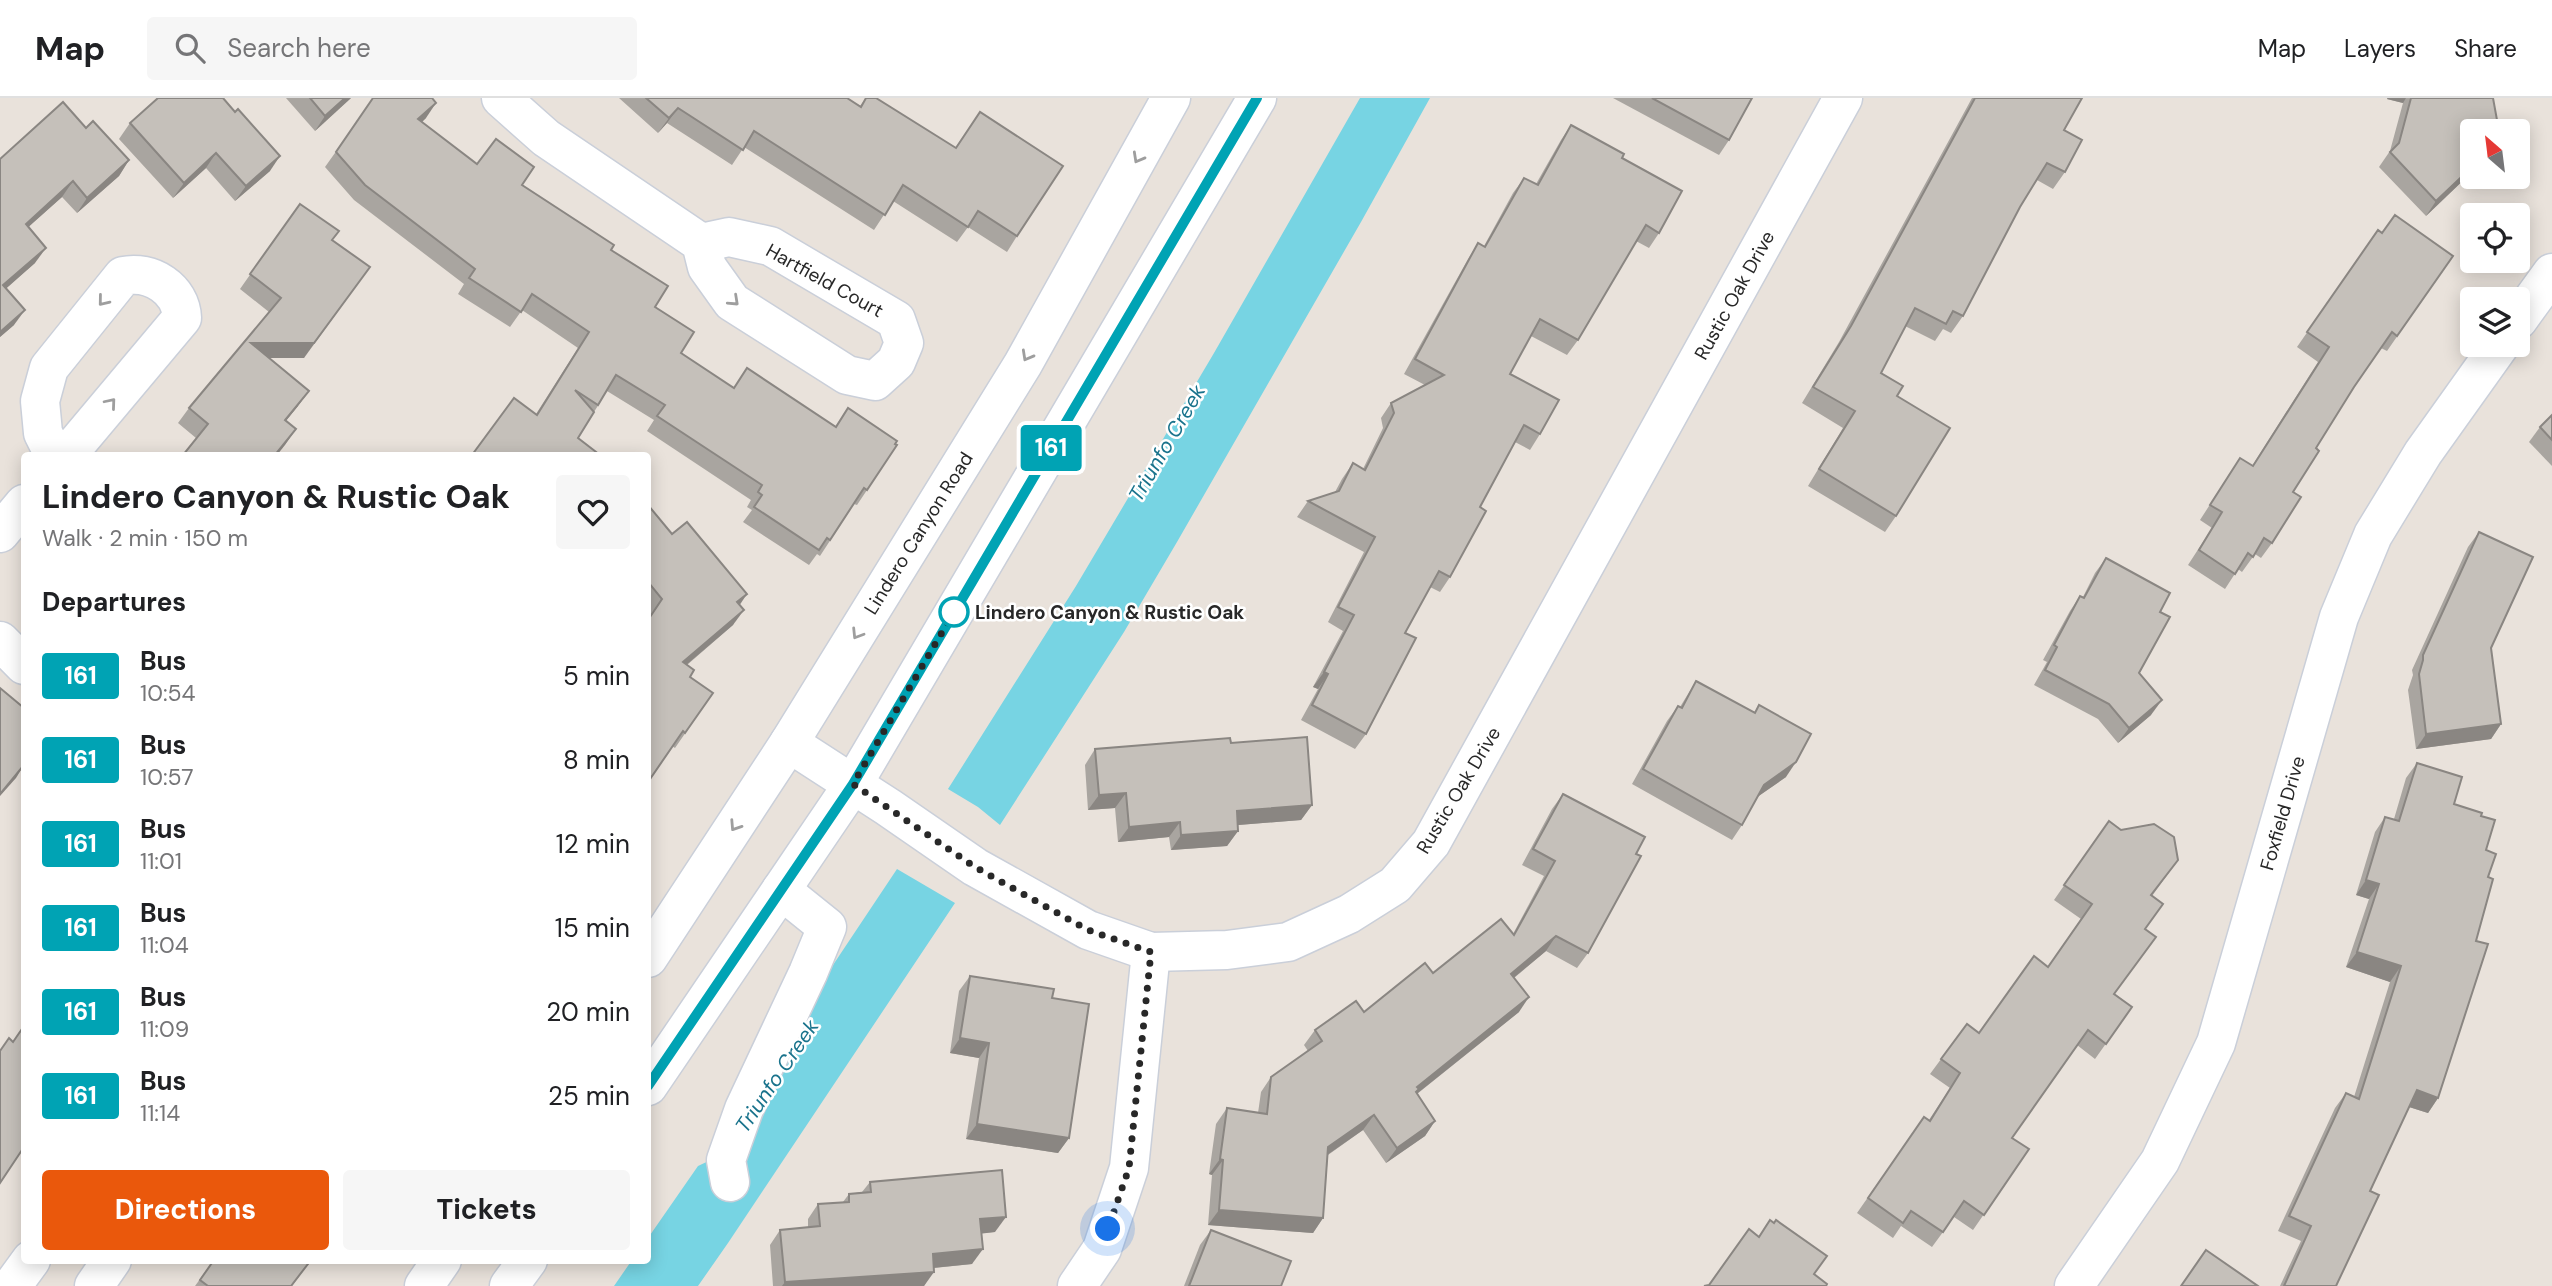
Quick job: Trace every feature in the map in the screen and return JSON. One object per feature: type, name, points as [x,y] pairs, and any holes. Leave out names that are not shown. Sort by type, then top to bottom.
[{"type":"street","points":[[501,98],[546,138],[701,243]]},
{"type":"street","name":"Lindero Canyon Road","points":[[651,953],[789,743],[1023,364],[1171,98]]},
{"type":"street","points":[[651,1082],[853,784],[1257,98]]},
{"type":"street","name":"Rustic Oak Drive","points":[[789,743],[986,874],[1088,930],[1151,952],[1227,950],[1288,942],[1349,914],[1395,885],[1431,843],[1843,98]]},
{"type":"street","name":"Hartfield Court","points":[[729,237],[770,246],[896,320],[904,343],[896,362],[875,381],[847,376],[732,302],[707,267],[701,243],[729,237]]},
{"type":"street","points":[[52,452],[43,433],[40,401],[49,368],[123,276],[138,273],[160,281],[182,306],[182,318],[70,452]]},
{"type":"street","points":[[2530,303],[2552,273]]},
{"type":"street","name":"Foxfield Drive","points":[[2074,1286],[2160,1161],[2216,1043],[2339,617],[2373,535],[2423,453],[2491,357]]},
{"type":"street","points":[[0,533],[21,508]]},
{"type":"street","points":[[0,641],[21,662]]},
{"type":"street","points":[[730,1182],[726,1160],[744,1110],[827,927],[781,890]]},
{"type":"street","points":[[1077,1286],[1102,1249],[1129,1168],[1151,952]]},
{"type":"street","points":[[12,1286],[28,1264]]},
{"type":"street","points":[[94,1286],[109,1264]]},
{"type":"street","points":[[424,1286],[439,1264]]},
{"type":"street","points":[[509,1286],[525,1264]]},
{"type":"water","name":"Triunfo Creek","points":[[1360,98],[1430,98],[1124,632],[1000,825],[978,807],[948,789],[1076,586]]},
{"type":"water","name":"Triunfo Creek","points":[[897,869],[955,903],[698,1286],[614,1286],[629,1264],[651,1264],[651,1234],[698,1166],[717,1157],[821,983]]},
{"type":"building","points":[[158,98],[223,98],[235,112],[238,109],[280,156],[246,186],[216,153],[184,183],[130,123]]},
{"type":"building","points":[[310,98],[345,98],[325,116]]},
{"type":"building","points":[[373,98],[432,98],[436,103],[418,119],[477,164],[496,139],[534,167],[522,185],[614,245],[611,250],[668,286],[655,307],[694,332],[681,353],[734,388],[747,368],[836,427],[848,408],[897,441],[897,445],[867,490],[864,488],[830,540],[827,538],[819,550],[754,507],[762,495],[758,492],[762,485],[657,416],[665,405],[616,375],[598,405],[575,390],[594,412],[578,438],[596,452],[474,452],[514,398],[537,415],[589,332],[532,294],[521,312],[469,278],[475,269],[365,185],[336,152]]},
{"type":"building","points":[[646,98],[847,98],[861,107],[866,98],[876,98],[956,148],[980,112],[1063,166],[1017,236],[978,211],[968,227],[903,185],[885,215],[754,131],[743,150],[678,108],[669,118]]},
{"type":"building","points":[[1652,98],[1752,98],[1729,140]]},
{"type":"building","points":[[1975,98],[2082,98],[2064,130],[2082,140],[2065,172],[2047,163],[2020,207],[1963,316],[1953,311],[1946,324],[1915,308],[1881,373],[1903,386],[1897,396],[1950,428],[1896,516],[1819,469],[1855,411],[1813,387],[1851,326]]},
{"type":"building","points":[[2411,98],[2493,98],[2497,119],[2460,119],[2460,178],[2436,201],[2390,152],[2399,143]]},
{"type":"building","points":[[63,102],[86,128],[93,121],[129,160],[87,198],[73,181],[26,224],[46,248],[3,285],[25,310],[0,332],[0,159]]},
{"type":"building","points":[[1571,125],[1624,154],[1622,158],[1682,191],[1659,233],[1646,225],[1578,340],[1540,319],[1510,374],[1559,400],[1540,434],[1524,425],[1480,507],[1486,511],[1450,577],[1439,571],[1405,633],[1416,638],[1366,734],[1312,705],[1328,674],[1324,672],[1354,615],[1338,607],[1375,537],[1308,501],[1339,491],[1353,463],[1365,470],[1394,413],[1391,403],[1444,375],[1415,359],[1478,243],[1485,247],[1524,178],[1538,185]]},
{"type":"building","points":[[300,204],[339,231],[332,240],[370,267],[314,343],[251,343],[309,391],[285,420],[296,429],[277,452],[185,452],[208,424],[189,408],[281,298],[250,274]]},
{"type":"building","points":[[2395,215],[2453,256],[2397,336],[2392,332],[2354,387],[2316,448],[2319,451],[2293,492],[2301,497],[2272,543],[2264,538],[2253,557],[2248,553],[2235,574],[2199,550],[2222,512],[2210,505],[2240,458],[2253,466],[2329,347],[2307,332],[2378,230],[2382,233]]},
{"type":"building","points":[[2552,415],[2552,440],[2540,427]]},
{"type":"building","points":[[651,509],[672,534],[687,522],[747,594],[737,602],[744,610],[683,662],[694,670],[690,677],[713,693],[651,778],[651,616],[662,599],[651,586]]},
{"type":"building","points":[[2479,532],[2533,557],[2491,648],[2501,724],[2426,734],[2419,674],[2423,655]]},
{"type":"building","points":[[2106,558],[2170,593],[2160,612],[2170,617],[2139,673],[2162,700],[2129,728],[2109,704],[2045,670],[2057,647],[2054,645],[2080,596],[2084,598]]},
{"type":"building","points":[[1696,681],[1755,713],[1759,705],[1811,734],[1796,762],[1764,785],[1742,825],[1643,769],[1678,706],[1682,708]]},
{"type":"building","points":[[0,688],[21,706],[21,769],[0,794]]},
{"type":"building","points":[[1307,737],[1312,805],[1237,811],[1238,831],[1181,835],[1180,822],[1129,827],[1126,793],[1099,795],[1095,749],[1230,738],[1231,743]]},
{"type":"building","points":[[2417,763],[2462,777],[2454,804],[2495,820],[2486,850],[2496,854],[2488,877],[2493,879],[2476,941],[2488,944],[2438,1098],[2417,1090],[2370,1191],[2379,1195],[2336,1286],[2284,1286],[2311,1226],[2289,1216],[2346,1093],[2359,1099],[2401,966],[2357,952],[2379,884],[2366,880],[2385,817],[2399,821]]},
{"type":"building","points":[[1563,794],[1645,837],[1636,854],[1641,856],[1588,953],[1556,936],[1511,974],[1529,997],[1417,1087],[1419,1089],[1416,1092],[1435,1121],[1397,1148],[1374,1115],[1328,1147],[1323,1218],[1219,1210],[1223,1160],[1220,1159],[1227,1108],[1267,1114],[1271,1077],[1322,1041],[1315,1030],[1356,1001],[1364,1012],[1425,963],[1433,973],[1501,919],[1514,935],[1555,861],[1533,849]]},
{"type":"building","points":[[2109,821],[2121,830],[2154,824],[2174,837],[2178,860],[2151,895],[2163,904],[2145,929],[2156,937],[2114,994],[2132,1007],[2106,1044],[2088,1030],[2012,1138],[2029,1149],[1984,1215],[1964,1201],[1943,1232],[1911,1211],[1903,1223],[1868,1198],[1924,1117],[1930,1121],[1960,1073],[1941,1059],[1967,1024],[1979,1033],[2034,956],[2048,967],[2092,904],[2064,885]]},
{"type":"building","points":[[970,976],[1054,989],[1052,998],[1089,1004],[1069,1138],[977,1124],[989,1043],[960,1038]]},
{"type":"building","points":[[21,1030],[21,1152],[0,1183],[0,1051],[9,1038],[13,1042]]},
{"type":"building","points":[[1002,1170],[1006,1217],[980,1219],[983,1249],[933,1254],[934,1272],[785,1282],[780,1230],[820,1226],[818,1204],[849,1202],[849,1194],[871,1192],[870,1182]]},
{"type":"building","points":[[1770,1220],[1774,1223],[1776,1220],[1827,1256],[1814,1274],[1827,1284],[1826,1286],[1704,1286],[1709,1285],[1749,1229],[1759,1237]]},
{"type":"building","points":[[1211,1230],[1291,1261],[1281,1286],[1189,1286]]},
{"type":"building","points":[[2206,1250],[2258,1286],[2181,1286]]},
{"type":"building","points":[[211,1264],[308,1264],[291,1286],[208,1286],[200,1280]]},
{"type":"bus line","name":"161","points":[[651,1082],[853,784],[1257,98]]},
{"type":"place","name":"Lindero Canyon & Rustic Oak","points":[[954,612]]},
{"type":"route","points":[[954,612],[853,784],[998,880],[1088,930],[1151,952],[1129,1168],[1108,1229]]}]
